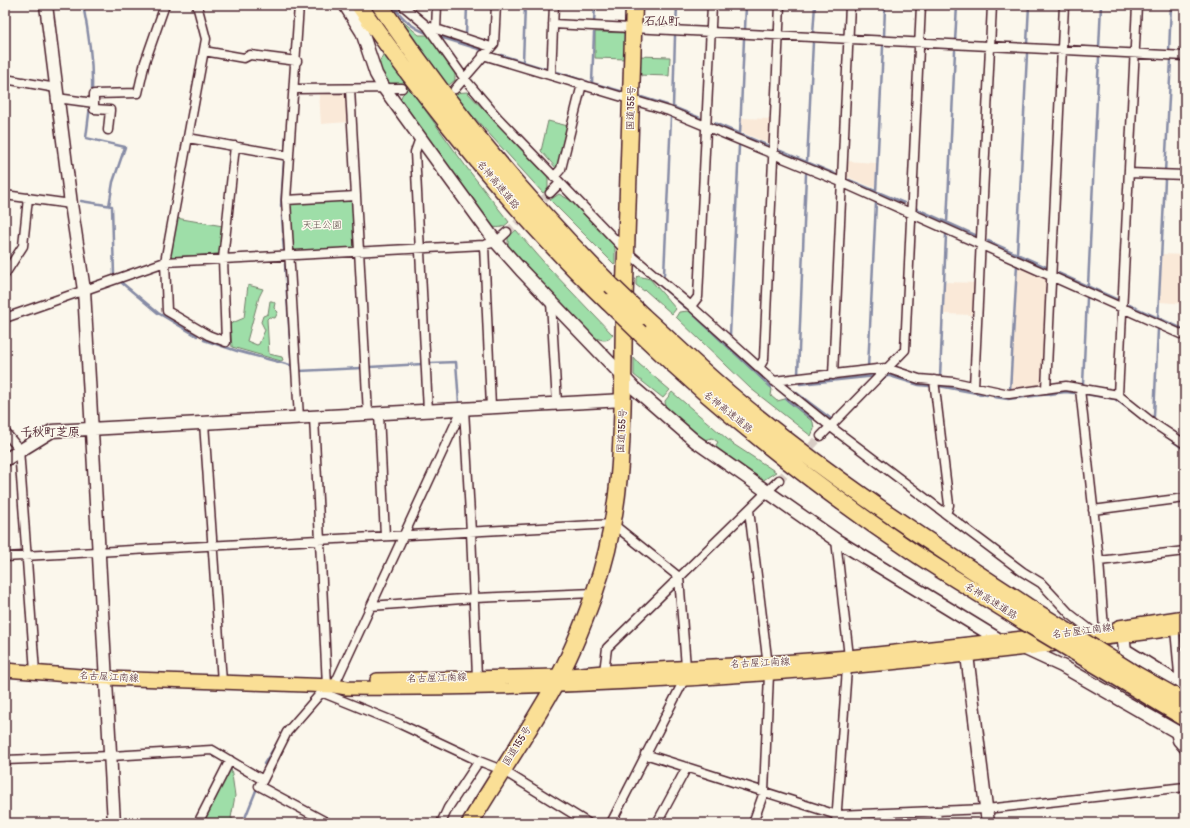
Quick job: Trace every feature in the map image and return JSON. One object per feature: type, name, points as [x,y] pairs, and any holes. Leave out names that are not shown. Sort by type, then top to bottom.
[{"type":"highway","name":"名神高速道路","points":[[360,5],[391,50],[473,156],[523,215],[640,333],[681,372],[725,410],[841,501],[914,553],[1185,702]]},
{"type":"highway","name":"名神高速道路","points":[[380,5],[404,41],[480,142],[538,208],[611,285],[734,398],[797,447],[1027,615],[1185,719]]},
{"type":"highway","name":"国道155号","points":[[470,823],[556,681],[594,593],[613,524],[621,458],[624,400],[623,375],[626,252],[634,5]]},
{"type":"main road","name":"名古屋江南線","points":[[848,663],[998,640],[1098,630],[1185,617]]},
{"type":"main road","name":"名古屋江南線","points":[[5,670],[106,678],[222,682],[327,688],[451,689],[967,655],[1180,628]]},
{"type":"main road","name":"名古屋江南線","points":[[327,688],[348,681],[477,677],[556,681],[604,672],[685,674]]},
{"type":"street","points":[[46,5],[71,204],[84,290],[114,823]]},
{"type":"street","points":[[108,130],[110,110],[94,109],[94,94],[138,92],[145,62],[165,5]]},
{"type":"street","points":[[197,5],[206,39],[165,262],[167,311],[208,335],[226,342],[223,259],[235,146]]},
{"type":"street","points":[[299,418],[286,200],[300,5]]},
{"type":"street","points":[[345,5],[362,32],[376,74],[384,88],[496,242],[551,302],[634,388],[695,441],[836,540],[998,640],[1024,648],[1062,666],[1177,732]]},
{"type":"street","points":[[402,5],[427,26],[464,78],[498,118],[626,252],[691,306],[774,382],[946,514],[1041,583],[1070,614],[1098,630],[1099,561],[1080,389]]},
{"type":"street","points":[[436,30],[437,5]]},
{"type":"street","points":[[455,89],[494,44],[496,5]]},
{"type":"street","points":[[552,75],[554,5]]},
{"type":"street","points":[[691,306],[698,297],[712,5]]},
{"type":"street","points":[[759,368],[764,359],[780,5]]},
{"type":"street","points":[[833,375],[850,5]]},
{"type":"street","points":[[820,436],[831,427],[886,368],[905,350],[921,5]]},
{"type":"street","points":[[974,387],[992,5]]},
{"type":"street","points":[[1046,389],[1064,5]]},
{"type":"street","points":[[1118,395],[1137,5]]},
{"type":"street","points":[[553,24],[633,30],[1185,56]]},
{"type":"street","points":[[427,26],[491,47]]},
{"type":"street","points":[[204,51],[244,58],[250,55],[297,61]]},
{"type":"street","points":[[484,55],[669,111],[841,182],[1185,336]]},
{"type":"street","points":[[5,79],[94,103]]},
{"type":"street","points":[[550,194],[561,169],[582,84]]},
{"type":"street","points":[[294,89],[402,88]]},
{"type":"street","points":[[350,89],[359,252],[385,536]]},
{"type":"street","points":[[188,138],[289,156]]},
{"type":"street","points":[[420,138],[415,152],[428,411]]},
{"type":"street","points":[[1129,173],[1185,175]]},
{"type":"street","points":[[5,195],[71,204]]},
{"type":"street","points":[[286,200],[356,196]]},
{"type":"street","points":[[5,274],[23,246],[28,198]]},
{"type":"street","points":[[5,318],[165,262],[484,245],[496,242],[507,232]]},
{"type":"street","points":[[484,245],[491,407]]},
{"type":"street","points":[[551,302],[556,404]]},
{"type":"street","points":[[774,382],[886,368],[919,379],[954,382],[1009,394],[1066,386],[1118,395],[1153,423],[1185,444]]},
{"type":"street","points":[[934,380],[949,505],[946,514]]},
{"type":"street","points":[[5,460],[52,431],[624,400]]},
{"type":"street","points":[[464,409],[472,532],[477,677]]},
{"type":"street","points":[[328,823],[259,786],[287,732],[327,688],[371,606],[458,418],[464,409]]},
{"type":"street","points":[[314,417],[327,688]]},
{"type":"street","points":[[204,423],[222,682]]},
{"type":"street","points":[[5,432],[19,450],[35,672]]},
{"type":"street","points":[[604,672],[608,648],[778,480]]},
{"type":"street","points":[[1093,510],[1185,498]]},
{"type":"street","points":[[748,510],[769,669],[764,792],[753,823]]},
{"type":"street","points":[[5,557],[613,524],[679,577],[685,674],[610,823]]},
{"type":"street","points":[[836,540],[848,663],[836,819]]},
{"type":"street","points":[[1099,561],[1185,551]]},
{"type":"street","points":[[371,606],[475,598],[594,593]]},
{"type":"street","points":[[1180,628],[1183,686]]},
{"type":"street","points":[[1123,635],[1125,650],[1183,686]]},
{"type":"street","points":[[967,655],[988,823]]},
{"type":"street","points":[[327,688],[400,724],[479,761],[502,770],[588,823]]},
{"type":"street","points":[[1185,719],[1177,732],[1179,740],[1185,747]]},
{"type":"street","points":[[5,760],[212,750],[263,780]]},
{"type":"street","points":[[645,754],[764,792],[836,819],[936,811],[986,809],[1185,787]]},
{"type":"street","points":[[198,823],[230,760]]},
{"type":"street","points":[[441,823],[448,808],[479,761]]},
{"type":"street","points":[[657,823],[687,767]]},
{"type":"street","points":[[936,811],[937,823]]},
{"type":"shaded area","points":[[319,93],[343,93],[346,95],[348,122],[321,124]]},
{"type":"shaded area","points":[[742,118],[771,119],[770,144],[741,132]]},
{"type":"shaded area","points":[[846,161],[876,163],[875,188],[845,176]]},
{"type":"shaded area","points":[[1162,254],[1185,255],[1185,304],[1160,302]]},
{"type":"shaded area","points":[[1018,264],[1047,277],[1044,381],[1039,387],[1011,390]]},
{"type":"shaded area","points":[[945,282],[976,283],[974,315],[944,314]]},
{"type":"green space","points":[[401,20],[419,35],[428,35],[455,71],[455,80],[448,86]]},
{"type":"green space","points":[[595,32],[627,33],[626,59],[595,58]]},
{"type":"green space","points":[[384,53],[467,168],[509,222],[505,225],[492,227],[400,100],[405,92],[400,85],[388,84],[377,66]]},
{"type":"green space","points":[[639,56],[670,57],[669,76],[638,75]]},
{"type":"green space","points":[[467,92],[548,177],[548,190],[543,193],[452,93]]},
{"type":"green space","points":[[548,121],[568,126],[557,169],[541,151]]},
{"type":"green space","points":[[559,194],[570,200],[615,246],[615,265],[550,200]]},
{"type":"green space","name":"天王公園","points":[[349,200],[352,202],[353,248],[294,251],[291,247],[290,205],[292,203]]},
{"type":"green space","points":[[176,218],[223,226],[220,252],[218,254],[171,257],[169,254]]},
{"type":"green space","points":[[516,230],[548,267],[613,335],[611,338],[603,340],[592,336],[508,247],[508,237]]},
{"type":"green space","points":[[638,276],[650,279],[676,309],[672,314],[645,290],[644,291],[636,285],[636,278]]},
{"type":"green space","points":[[248,285],[263,289],[259,297],[247,341],[257,345],[259,344],[265,330],[261,322],[263,316],[268,314],[270,301],[272,301],[275,303],[274,308],[278,312],[275,318],[269,317],[267,319],[269,354],[282,357],[283,360],[281,361],[232,347],[230,324],[244,318]]},
{"type":"green space","points":[[689,311],[772,389],[771,396],[777,401],[785,399],[813,422],[814,429],[811,436],[750,388],[676,317],[679,312]]},
{"type":"green space","points":[[634,358],[670,390],[663,398],[634,375]]},
{"type":"green space","points":[[672,392],[733,444],[776,472],[762,481],[717,451],[716,445],[718,442],[712,438],[704,440],[666,410],[665,401]]},
{"type":"green space","points":[[230,760],[235,796],[231,818],[241,823],[199,823]]},
{"type":"waterway","points":[[83,5],[90,48],[92,91]]},
{"type":"waterway","points":[[393,5],[400,15],[408,22],[427,33]]},
{"type":"waterway","points":[[466,35],[467,5]]},
{"type":"waterway","points":[[523,62],[525,5]]},
{"type":"waterway","points":[[594,23],[595,5]]},
{"type":"waterway","points":[[676,28],[677,5]]},
{"type":"waterway","points":[[745,30],[746,5]]},
{"type":"waterway","points":[[813,34],[815,5]]},
{"type":"waterway","points":[[884,37],[885,5]]},
{"type":"waterway","points":[[955,42],[957,5]]},
{"type":"waterway","points":[[1027,44],[1029,5]]},
{"type":"waterway","points":[[1099,48],[1101,5]]},
{"type":"waterway","points":[[1169,52],[1171,5]]},
{"type":"waterway","points":[[294,17],[294,23]]},
{"type":"waterway","points":[[592,83],[594,33]]},
{"type":"waterway","points":[[675,36],[673,107],[700,118]]},
{"type":"waterway","points":[[440,37],[482,50]]},
{"type":"waterway","points":[[740,134],[744,39]]},
{"type":"waterway","points":[[807,162],[813,42]]},
{"type":"waterway","points":[[876,192],[883,47]]},
{"type":"waterway","points":[[947,223],[955,51]]},
{"type":"waterway","points":[[1017,254],[1027,54]]},
{"type":"waterway","points":[[501,55],[546,69]]},
{"type":"waterway","points":[[1088,286],[1099,57]]},
{"type":"waterway","points":[[1165,172],[1171,60]]},
{"type":"waterway","points":[[557,72],[588,82]]},
{"type":"waterway","points":[[592,83],[624,92]]},
{"type":"waterway","points":[[638,96],[667,105]]},
{"type":"waterway","points":[[90,106],[86,138],[125,147],[113,182],[109,206]]},
{"type":"waterway","points":[[664,275],[671,117]]},
{"type":"waterway","points":[[714,123],[769,146]]},
{"type":"waterway","points":[[285,152],[286,136]]},
{"type":"waterway","points":[[730,335],[739,146]]},
{"type":"waterway","points":[[778,150],[835,174]]},
{"type":"waterway","points":[[281,206],[284,159]]},
{"type":"waterway","points":[[798,375],[806,174]]},
{"type":"waterway","points":[[849,180],[904,203]]},
{"type":"waterway","points":[[1158,318],[1165,180]]},
{"type":"waterway","points":[[81,201],[112,206],[114,275]]},
{"type":"waterway","points":[[868,368],[876,202]]},
{"type":"waterway","points":[[917,209],[975,235]]},
{"type":"waterway","points":[[282,216],[283,232]]},
{"type":"waterway","points":[[940,378],[946,235]]},
{"type":"waterway","points":[[283,239],[284,250]]},
{"type":"waterway","points":[[988,241],[1046,267]]},
{"type":"waterway","points":[[285,264],[292,372]]},
{"type":"waterway","points":[[1010,391],[1017,265]]},
{"type":"waterway","points":[[1058,273],[1118,300]]},
{"type":"waterway","points":[[122,283],[158,313],[197,336]]},
{"type":"waterway","points":[[660,285],[686,308]]},
{"type":"waterway","points":[[1083,384],[1087,298]]},
{"type":"waterway","points":[[1129,305],[1185,330]]},
{"type":"waterway","points":[[691,312],[771,387]]},
{"type":"waterway","points":[[1154,416],[1158,329]]},
{"type":"waterway","points":[[204,340],[237,351],[290,365]]},
{"type":"waterway","points":[[430,363],[456,362],[459,403],[461,403]]},
{"type":"waterway","points":[[369,367],[423,364]]},
{"type":"waterway","points":[[299,371],[362,368]]},
{"type":"waterway","points":[[800,384],[876,376]]},
{"type":"waterway","points":[[881,381],[887,376],[890,376],[919,385],[929,386]]},
{"type":"waterway","points":[[939,386],[987,395]]},
{"type":"waterway","points":[[794,391],[830,418]]},
{"type":"waterway","points":[[994,397],[1008,399],[1066,392],[1074,393]]},
{"type":"waterway","points":[[1085,394],[1115,399],[1185,450]]},
{"type":"waterway","points":[[786,399],[812,419]]},
{"type":"waterway","points":[[316,704],[323,697]]},
{"type":"waterway","points":[[264,764],[279,740]]},
{"type":"waterway","points":[[243,823],[257,788]]},
{"type":"tunnel","points":[[535,207],[550,193]]},
{"type":"tunnel","points":[[507,232],[526,215]]},
{"type":"tunnel","points":[[803,455],[821,436]]},
{"type":"tunnel","points":[[779,480],[795,463]]},
{"type":"district","name":"石仏町","points":[[662,21]]},
{"type":"district","name":"千秋町芝原","points":[[50,432]]}]
